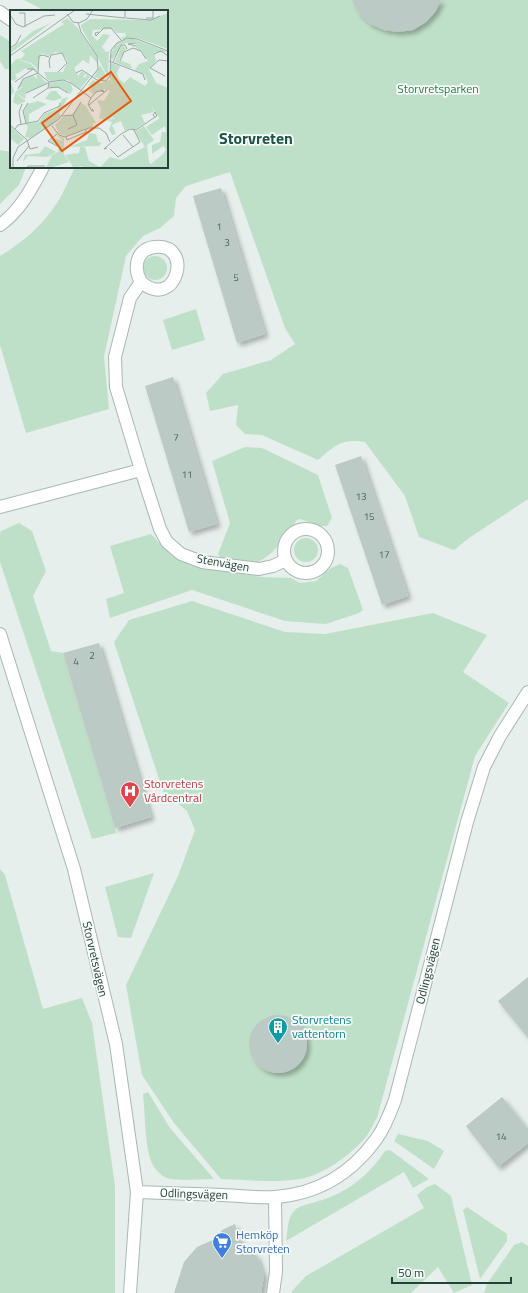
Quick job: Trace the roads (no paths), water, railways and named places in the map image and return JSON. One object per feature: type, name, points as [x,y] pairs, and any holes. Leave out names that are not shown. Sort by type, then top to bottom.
[{"type":"street","points":[[0,12],[10,19]]},
{"type":"street","points":[[0,224],[10,218],[32,189],[42,168]]},
{"type":"street","name":"Stenvägen","points":[[141,282],[130,298],[116,358],[116,387],[160,529],[167,542],[181,554],[202,562],[259,569],[274,566],[286,560]]},
{"type":"street","points":[[0,507],[141,470]]},
{"type":"street","name":"Storvretsvägen","points":[[0,634],[74,870],[116,1044],[137,1192],[130,1293]]},
{"type":"street","name":"Odlingsvägen","points":[[137,1192],[275,1197],[314,1189],[338,1178],[363,1156],[378,1138],[395,1100],[467,822],[484,768],[500,736],[528,692]]},
{"type":"street","points":[[273,1293],[276,1272],[275,1197]]},
{"type":"place","name":"Storvretens Vårdcentral","points":[[130,808]]},
{"type":"place","name":"Storvretens vattentorn","points":[[278,1044]]},
{"type":"place","name":"Hemköp Storvreten","points":[[222,1259]]},
{"type":"district","name":"Storvreten","points":[[256,138]]},
{"type":"park label","name":"Storvretsparken","points":[[438,89]]}]
